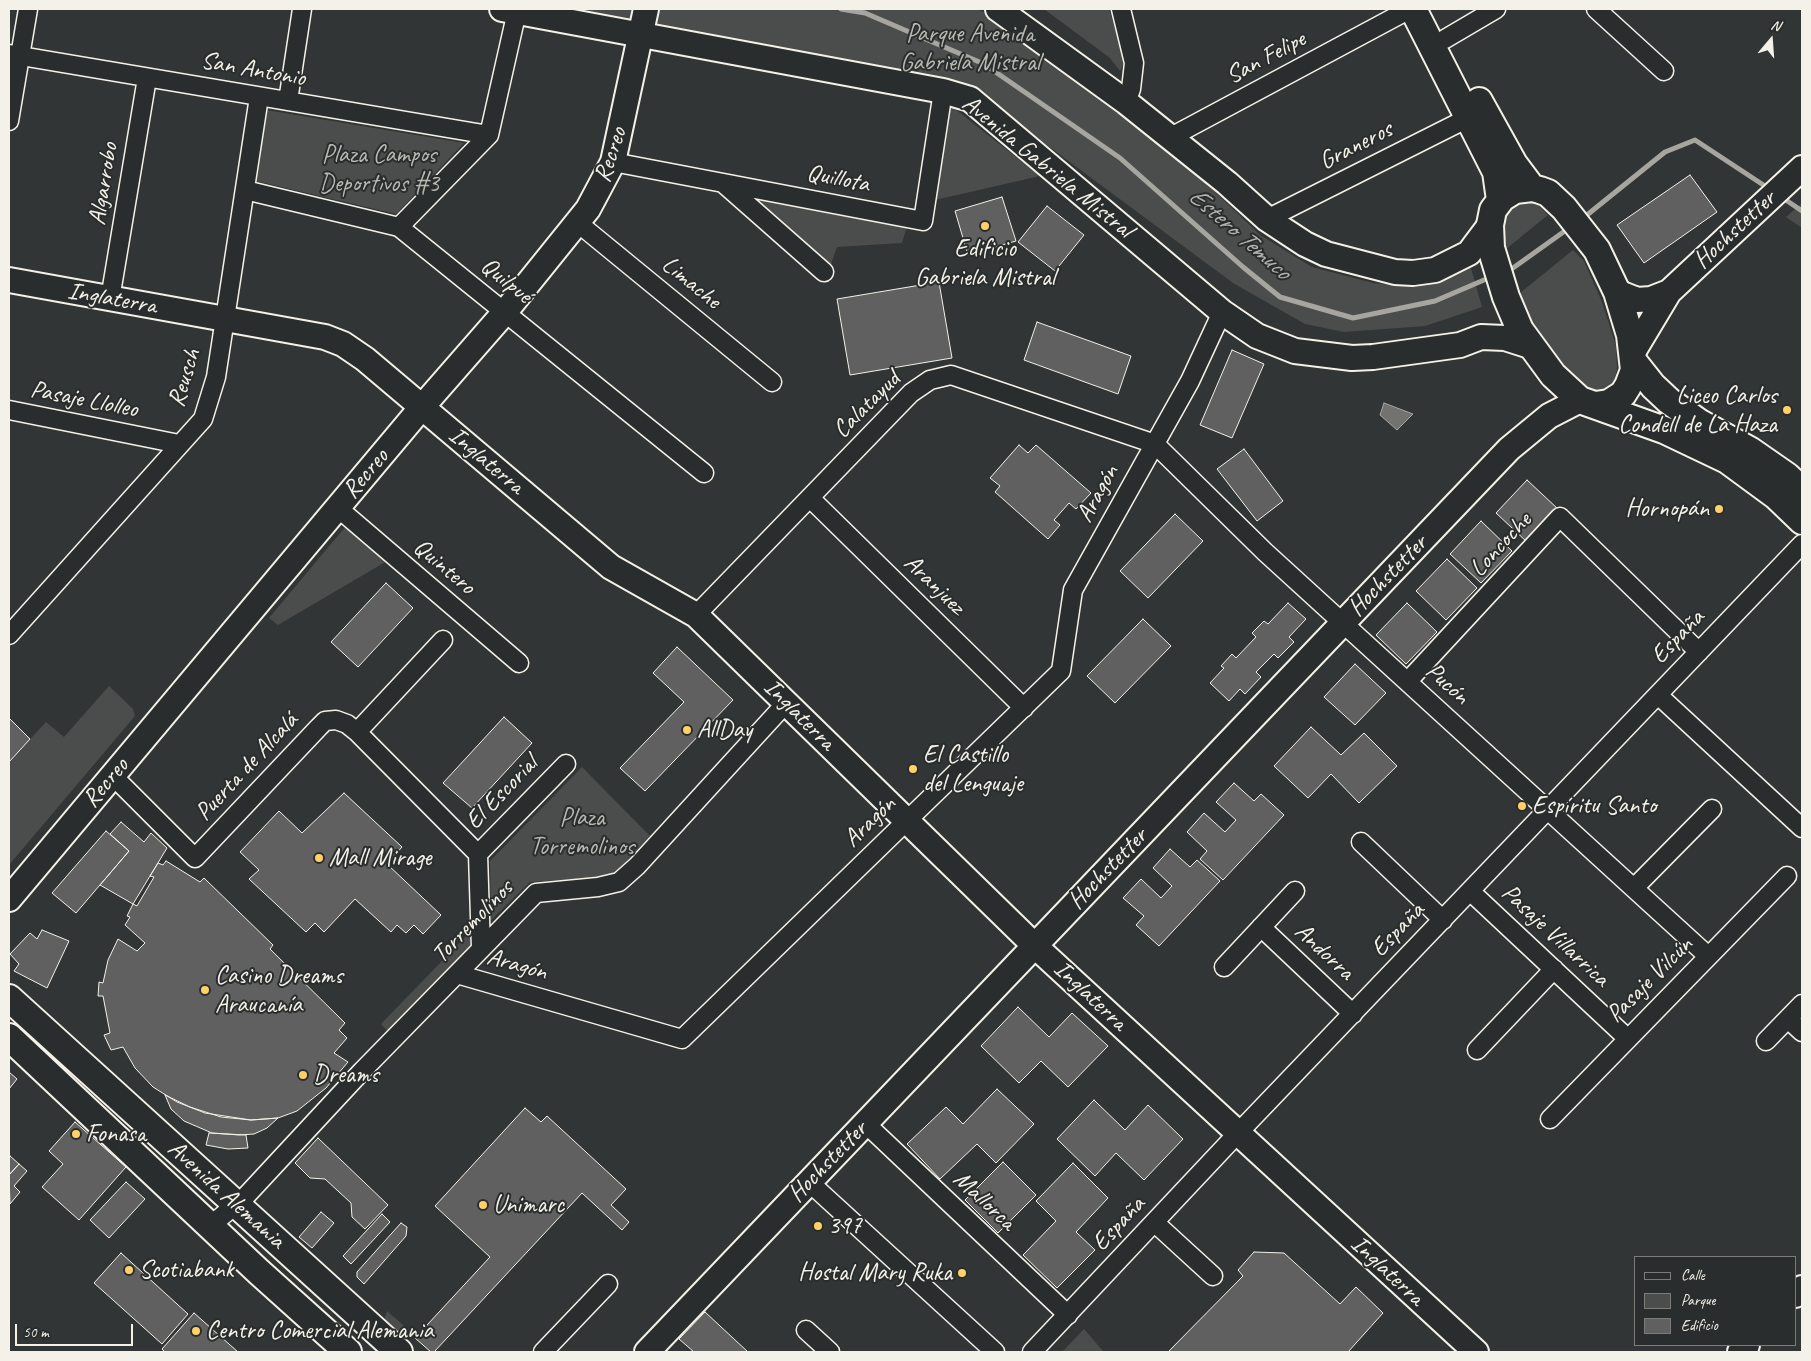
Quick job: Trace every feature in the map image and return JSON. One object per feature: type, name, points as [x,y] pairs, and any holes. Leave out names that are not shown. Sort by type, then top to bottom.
[{"type":"main road","points":[[1412,9],[1496,172],[1500,200]]},
{"type":"main road","points":[[1429,9],[1514,164],[1532,188]]},
{"type":"main road","points":[[1587,402],[1608,404],[1622,394],[1632,378],[1633,357],[1617,292],[1603,260],[1584,231],[1564,208],[1548,193],[1532,188],[1515,190],[1500,200],[1493,210],[1490,225],[1494,259],[1506,297],[1530,346],[1552,375],[1587,402],[1664,430],[1709,450],[1744,471],[1776,496],[1802,521]]},
{"type":"main road","points":[[1633,357],[1653,386],[1669,401],[1700,423],[1751,451],[1787,476],[1802,490]]},
{"type":"main road","name":"Avenida Alemania","points":[[9,998],[399,1352]]},
{"type":"main road","name":"Avenida Alemania","points":[[9,1037],[210,1226],[348,1352]]},
{"type":"street","points":[[9,121],[14,55],[28,9]]},
{"type":"street","points":[[288,101],[302,9]]},
{"type":"street","name":"Recreo","points":[[9,899],[578,223],[598,195],[613,162],[646,9]]},
{"type":"street","points":[[998,9],[1171,137],[1267,219],[1305,244],[1326,254],[1386,270],[1413,273],[1435,270],[1469,253],[1490,225]]},
{"type":"street","points":[[1121,9],[1134,62],[1131,89],[1126,102]]},
{"type":"street","name":"San Felipe","points":[[1171,137],[1412,9]]},
{"type":"street","points":[[1445,38],[1496,9]]},
{"type":"street","points":[[1596,9],[1664,71]]},
{"type":"street","points":[[399,227],[489,135],[510,10]]},
{"type":"street","name":"Avenida Gabriela Mistral","points":[[510,10],[943,91],[970,98],[1222,312],[1257,336],[1295,351],[1352,358],[1393,355],[1460,345],[1482,337],[1505,338],[1530,346]]},
{"type":"street","name":"San Antonio","points":[[14,55],[489,135]]},
{"type":"street","name":"Algarrobo","points":[[110,298],[147,78]]},
{"type":"street","name":"Quillota","points":[[613,162],[923,221],[943,91]]},
{"type":"street","name":"Reusch","points":[[9,635],[203,419],[216,377],[259,97]]},
{"type":"street","name":"Graneros","points":[[1267,219],[1468,118]]},
{"type":"street","name":"Hochstetter","points":[[1633,357],[1655,312],[1669,292],[1795,174]]},
{"type":"street","points":[[723,183],[824,272]]},
{"type":"street","name":"Quilpué","points":[[245,190],[399,227],[704,473]]},
{"type":"street","name":"Limache","points":[[578,223],[772,382]]},
{"type":"street","name":"Inglaterra","points":[[9,280],[226,319],[325,338],[343,344],[422,407],[611,566],[696,615],[1035,946],[1476,1352]]},
{"type":"street","name":"Hochstetter","points":[[1617,292],[1637,300],[1651,299],[1669,292]]},
{"type":"street","name":"Aragón","points":[[457,974],[682,1039],[1061,671],[1073,590],[1190,381],[1222,312]]},
{"type":"street","name":"Calatayud","points":[[696,615],[911,393],[930,380],[950,375],[1155,444]]},
{"type":"street","name":"Hochstetter","points":[[647,1352],[1509,449],[1549,416],[1587,402]]},
{"type":"street","name":"Pasaje Llolleo","points":[[9,410],[180,444]]},
{"type":"street","name":"Pucón","points":[[1155,444],[1265,552],[1708,956]]},
{"type":"street","name":"Aranjuez","points":[[810,498],[1024,708]]},
{"type":"street","name":"Quintero","points":[[338,508],[519,663]]},
{"type":"street","name":"Loncoche","points":[[1408,682],[1560,517],[1699,652]]},
{"type":"street","name":"España","points":[[1032,1352],[1238,1133],[1802,544]]},
{"type":"street","points":[[443,640],[357,732],[478,854]]},
{"type":"street","points":[[1658,695],[1802,828]]},
{"type":"street","name":"Torremolinos","points":[[210,1226],[536,893],[598,887],[619,882],[643,860],[787,702]]},
{"type":"street","name":"Puerta de Alcalá","points":[[112,775],[195,858],[325,721],[336,720],[347,724],[357,732]]},
{"type":"street","name":"El Escorial","points":[[481,949],[478,854],[566,764]]},
{"type":"street","points":[[1634,888],[1712,810]]},
{"type":"street","points":[[1361,842],[1443,920]]},
{"type":"street","name":"Pasaje Vilcún","points":[[1550,1119],[1787,876]]},
{"type":"street","name":"Andorra","points":[[1224,967],[1295,891]]},
{"type":"street","name":"Pasaje Villarrica","points":[[1470,891],[1628,1038]]},
{"type":"street","name":"Andorra","points":[[1261,927],[1353,1014]]},
{"type":"street","points":[[1477,1050],[1554,969]]},
{"type":"street","points":[[1766,1041],[1802,1004]]},
{"type":"street","points":[[1788,1019],[1802,1032]]},
{"type":"street","name":"Mallorca","points":[[866,1123],[1068,1315]]},
{"type":"street","points":[[809,1182],[995,1352]]},
{"type":"street","points":[[1154,1222],[1213,1276]]},
{"type":"street","points":[[544,1352],[608,1284]]},
{"type":"street","points":[[806,1330],[830,1352]]},
{"type":"green space","name":"Parque Avenida Gabriela Mistral","points":[[544,9],[976,9],[992,15],[1162,141],[1260,235],[1312,267],[1373,283],[1415,287],[1471,268],[1482,307],[1425,326],[1344,332],[1305,324],[1233,283],[974,91]]},
{"type":"green space","points":[[1044,9],[1109,9],[1122,51],[1123,65],[1120,71],[1110,58]]},
{"type":"green space","points":[[950,105],[1040,176],[935,200]]},
{"type":"green space","name":"Plaza Campos Deportivos #3","points":[[266,110],[464,143],[396,214],[256,181]]},
{"type":"green space","points":[[748,192],[907,226],[902,243],[837,247],[830,267]]},
{"type":"green space","points":[[1518,201],[1530,201],[1538,205],[1548,215],[1506,249],[1502,234],[1503,215]]},
{"type":"green space","points":[[1802,203],[1802,228],[1786,217]]},
{"type":"green space","points":[[1573,250],[1584,261],[1602,302],[1616,346],[1617,368],[1614,385],[1604,394],[1581,388],[1542,344],[1520,293]]},
{"type":"green space","points":[[346,526],[387,561],[278,625],[269,618]]},
{"type":"green space","points":[[109,686],[133,709],[135,716],[9,865],[9,762],[46,722],[64,737]]},
{"type":"green space","name":"Plaza Torremolinos","points":[[582,767],[650,836],[618,870],[607,877],[530,882],[491,920],[490,861]]},
{"type":"green space","points":[[470,932],[470,950],[390,1034],[381,1024]]},
{"type":"green space","points":[[387,1311],[409,1330],[402,1339],[383,1323]]},
{"type":"green space","points":[[1084,1329],[1104,1352],[1062,1352]]},
{"type":"shaded area","points":[[1384,403],[1413,414],[1397,430],[1380,415]]},
{"type":"building","points":[[1690,175],[1717,212],[1644,263],[1617,225]]},
{"type":"building","name":"Edificio Gabriela Mistral","points":[[1002,197],[1016,241],[968,255],[955,211]]},
{"type":"building","name":"Edificio Gabriela Mistral","points":[[1047,206],[1084,235],[1055,271],[1018,242]]},
{"type":"building","points":[[939,282],[952,358],[850,375],[837,299]]},
{"type":"building","points":[[1037,322],[1131,356],[1118,394],[1024,360]]},
{"type":"building","points":[[1232,350],[1264,364],[1232,438],[1200,425]]},
{"type":"building","points":[[1019,445],[1028,453],[1036,445],[1091,493],[1076,509],[1069,503],[1054,520],[1060,525],[1048,539],[995,492],[1000,486],[990,478]]},
{"type":"building","points":[[1244,449],[1283,501],[1257,521],[1217,469]]},
{"type":"building","points":[[1527,480],[1558,509],[1527,542],[1496,513]]},
{"type":"building","points":[[1175,514],[1203,541],[1148,598],[1120,571]]},
{"type":"building","points":[[1481,521],[1512,551],[1481,583],[1450,554]]},
{"type":"building","points":[[1447,559],[1477,588],[1446,620],[1416,591]]},
{"type":"building","points":[[386,583],[413,608],[358,667],[331,642]]},
{"type":"building","points":[[1288,603],[1306,619],[1289,637],[1294,642],[1278,658],[1274,654],[1256,672],[1261,677],[1245,694],[1240,689],[1229,701],[1210,683],[1224,668],[1221,666],[1232,654],[1236,658],[1256,637],[1252,633],[1264,621],[1268,624]]},
{"type":"building","points":[[1407,603],[1437,632],[1406,664],[1376,635]]},
{"type":"building","points":[[1143,619],[1171,646],[1115,703],[1087,676]]},
{"type":"building","points":[[677,647],[733,700],[645,791],[620,768],[684,702],[653,673]]},
{"type":"building","points":[[1355,664],[1386,693],[1355,725],[1324,697]]},
{"type":"building","points":[[504,717],[532,743],[472,808],[443,783]]},
{"type":"building","points":[[9,718],[30,739],[9,762]]},
{"type":"building","points":[[1311,727],[1341,755],[1364,733],[1397,766],[1359,803],[1331,774],[1308,798],[1274,766]]},
{"type":"building","points":[[1234,783],[1254,801],[1261,794],[1284,815],[1223,880],[1200,859],[1207,851],[1187,832],[1204,813],[1225,832],[1236,820],[1216,802]]},
{"type":"building","name":"Mall Mirage","points":[[344,793],[402,847],[387,864],[441,915],[423,934],[414,925],[406,933],[397,925],[391,932],[355,899],[324,932],[315,923],[306,932],[249,879],[259,870],[240,852],[279,811],[302,833]]},
{"type":"building","points":[[121,822],[144,842],[151,833],[167,848],[133,904],[100,885],[129,851],[110,834]]},
{"type":"building","points":[[106,831],[129,851],[76,913],[52,893]]},
{"type":"building","points":[[1170,849],[1190,867],[1197,860],[1220,881],[1159,946],[1136,925],[1144,916],[1123,898],[1141,879],[1161,898],[1172,886],[1153,868]]},
{"type":"building","name":"Casino Dreams Araucanía","points":[[166,861],[200,882],[204,878],[273,945],[270,949],[345,1023],[339,1030],[347,1038],[334,1053],[348,1062],[326,1088],[297,1111],[278,1118],[251,1120],[205,1113],[177,1102],[153,1087],[135,1068],[123,1047],[111,1050],[104,1035],[110,1033],[103,996],[98,996],[99,982],[103,983],[108,960],[118,939],[137,951],[145,943],[125,925],[130,917],[127,916],[133,904],[137,906],[154,877],[150,876],[158,863],[163,865]]},
{"type":"building","points":[[42,930],[69,941],[47,988],[14,971],[19,964],[10,954],[30,933],[37,939]]},
{"type":"building","points":[[1018,1007],[1049,1037],[1072,1013],[1108,1046],[1068,1087],[1041,1061],[1019,1083],[981,1046]]},
{"type":"building","points":[[9,1072],[17,1079],[9,1089]]},
{"type":"building","points":[[997,1089],[1034,1124],[996,1163],[977,1144],[940,1179],[907,1144],[946,1107],[963,1124]]},
{"type":"building","points":[[165,1095],[190,1107],[221,1117],[251,1120],[278,1118],[267,1128],[254,1134],[212,1133],[184,1121],[171,1109]]},
{"type":"building","points":[[1094,1100],[1125,1130],[1148,1105],[1183,1139],[1144,1180],[1116,1153],[1095,1176],[1057,1139]]},
{"type":"building","points":[[525,1108],[541,1122],[547,1116],[626,1189],[611,1205],[629,1222],[622,1230],[582,1193],[434,1352],[431,1352],[415,1338],[490,1257],[435,1206]]},
{"type":"building","points":[[75,1122],[126,1167],[79,1220],[42,1187],[63,1164],[49,1151]]},
{"type":"building","points":[[209,1133],[246,1135],[248,1148],[228,1149],[206,1145]]},
{"type":"building","points":[[318,1138],[388,1205],[365,1229],[352,1217],[351,1203],[325,1179],[310,1178],[295,1163]]},
{"type":"building","points":[[10,1156],[19,1164],[9,1175],[9,1158]]},
{"type":"building","points":[[1003,1162],[1036,1195],[998,1233],[965,1200]]},
{"type":"building","points":[[1073,1163],[1108,1198],[1076,1232],[1095,1250],[1057,1288],[1023,1255],[1056,1221],[1036,1201]]},
{"type":"building","points":[[19,1164],[27,1171],[14,1186],[20,1192],[10,1204],[9,1175]]},
{"type":"building","points":[[126,1182],[145,1199],[109,1238],[90,1220]]},
{"type":"building","points":[[321,1212],[334,1223],[312,1248],[299,1237]]},
{"type":"building","points":[[382,1214],[390,1222],[351,1264],[343,1256]]},
{"type":"building","points":[[401,1223],[407,1227],[406,1236],[364,1284],[357,1277],[357,1272]]},
{"type":"building","points":[[1254,1252],[1284,1253],[1340,1304],[1356,1287],[1383,1313],[1348,1352],[1168,1352],[1243,1276],[1238,1270]]},
{"type":"building","points":[[121,1253],[188,1314],[162,1344],[94,1283]]},
{"type":"building","points":[[705,1312],[748,1352],[694,1352],[679,1339]]},
{"type":"building","name":"Centro Comercial Alemania","points":[[194,1313],[238,1352],[165,1352],[162,1349]]},
{"type":"waterway","name":"Estero Temuco","points":[[841,9],[865,13],[984,64],[1120,158],[1243,267],[1280,297],[1353,318],[1435,301],[1491,277]]},
{"type":"waterway","name":"Estero Temuco","points":[[1582,219],[1665,152],[1695,140],[1771,190]]},
{"type":"waterway","name":"Estero Temuco","points":[[1780,196],[1802,211]]},
{"type":"waterway","name":"Estero Temuco","points":[[1506,270],[1513,268],[1569,228]]},
{"type":"place","name":"Edificio Gabriela Mistral","points":[[985,226]]},
{"type":"place","name":"Liceo Carlos Condell de La Haza","points":[[1787,410]]},
{"type":"place","name":"Hornopán","points":[[1719,509]]},
{"type":"place","name":"AllDay","points":[[687,730]]},
{"type":"place","name":"El Castillo del Lenguaje","points":[[913,769]]},
{"type":"place","name":"Espíritu Santo","points":[[1522,806]]},
{"type":"place","name":"Mall Mirage","points":[[319,858]]},
{"type":"place","name":"Casino Dreams Araucanía","points":[[205,990]]},
{"type":"place","name":"Dreams","points":[[303,1075]]},
{"type":"place","name":"Fonasa","points":[[76,1134]]},
{"type":"place","name":"Unimarc","points":[[483,1205]]},
{"type":"place","name":"397","points":[[818,1226]]},
{"type":"place","name":"Scotiabank","points":[[129,1270]]},
{"type":"place","name":"Hostal Mary Ruka","points":[[962,1273]]},
{"type":"place","name":"Centro Comercial Alemania","points":[[196,1331]]}]
